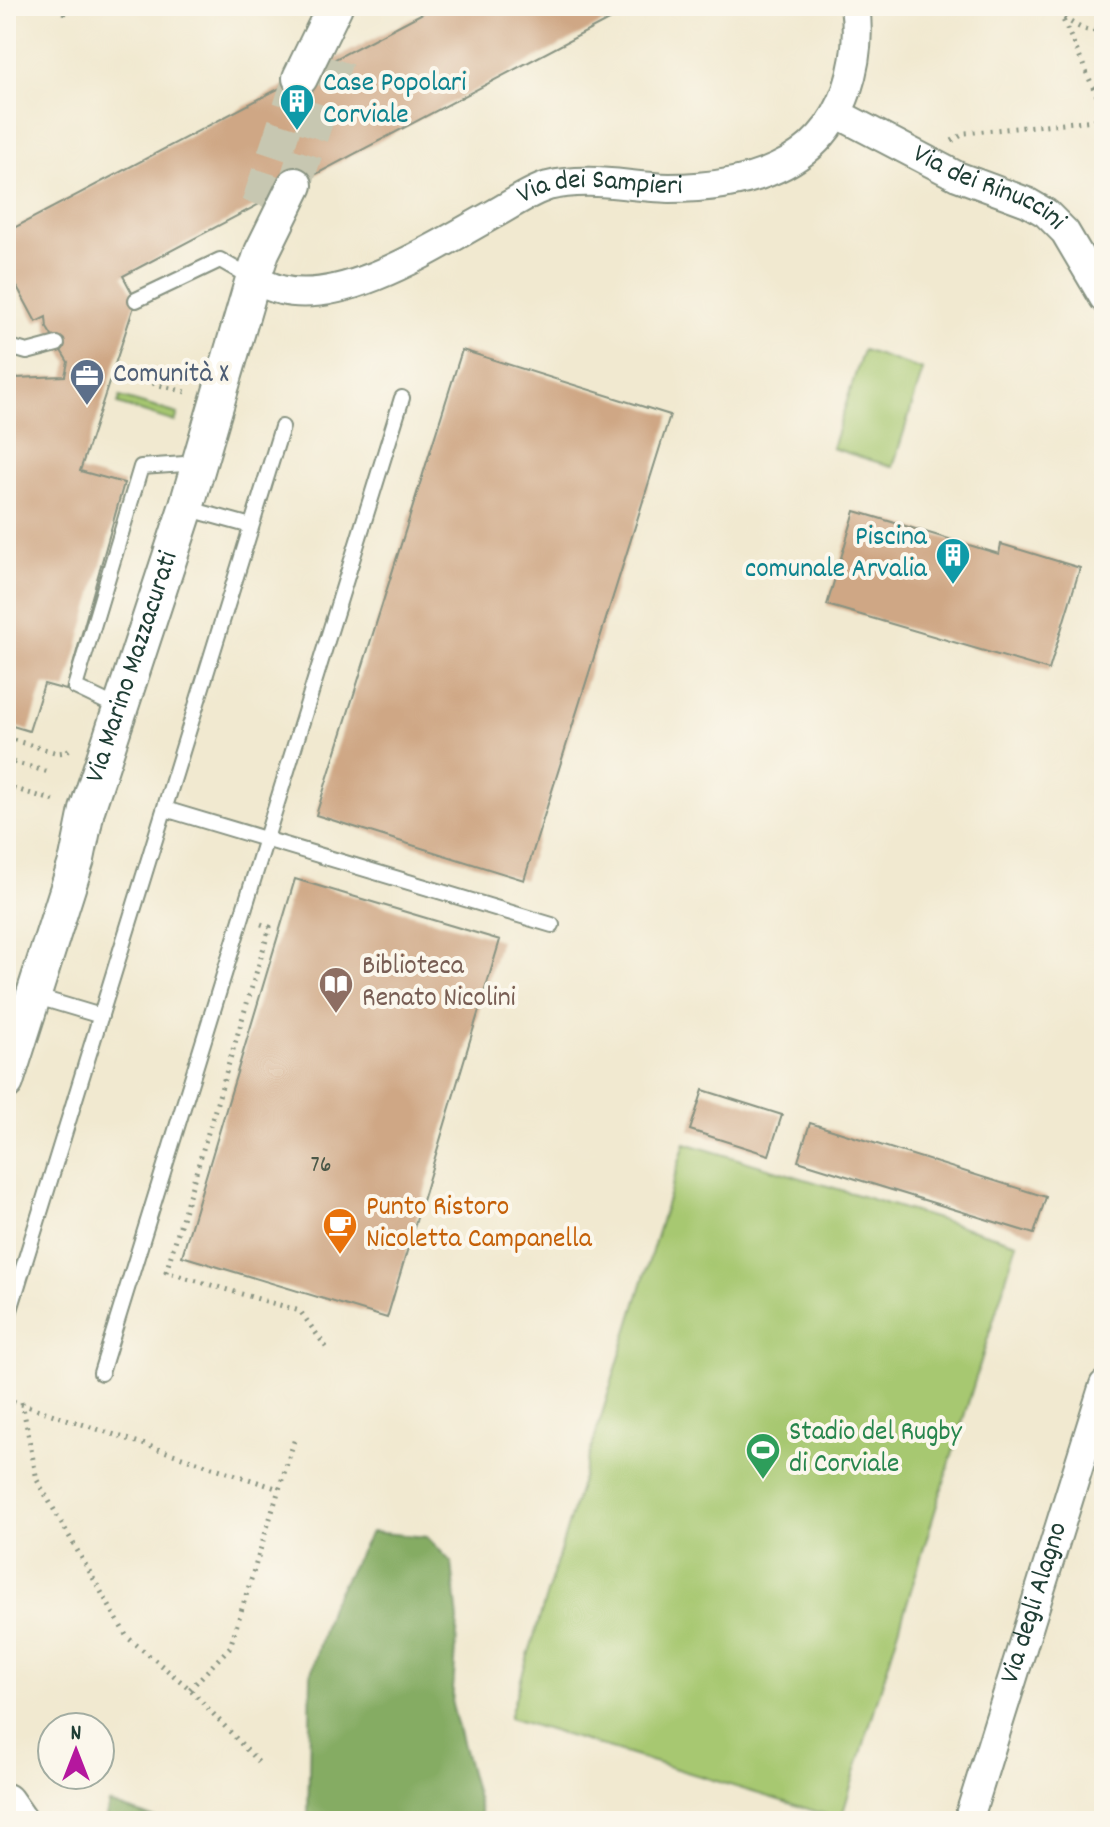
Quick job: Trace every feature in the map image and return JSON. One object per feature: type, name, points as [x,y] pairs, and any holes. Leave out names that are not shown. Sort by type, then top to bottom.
[{"type":"street","points":[[336,6],[336,59]]},
{"type":"street","points":[[300,78],[336,6]]},
{"type":"street","name":"Via dei Sampieri","points":[[257,266],[282,291],[315,292],[379,276],[545,187],[582,181],[666,188],[711,187],[745,180],[784,166],[815,142],[838,114],[854,68],[855,6]]},
{"type":"street","name":"Via dei Rinuccini","points":[[838,114],[957,176],[1027,202],[1046,213],[1065,232],[1104,298]]},
{"type":"street","name":"Via Marino Mazzacurati","points":[[6,1082],[77,859],[87,810],[186,508],[257,266],[295,185]]},
{"type":"street","name":"Via Marino Mazzacurati","points":[[257,266],[258,205]]},
{"type":"street","name":"Via degli Alagno","points":[[968,1821],[1104,1385]]},
{"type":"street","points":[[6,1801],[20,1821]]},
{"type":"lane","points":[[136,300],[220,260],[257,266]]},
{"type":"lane","points":[[6,346],[27,352],[57,344]]},
{"type":"lane","points":[[101,1373],[402,398]]},
{"type":"lane","points":[[6,1323],[282,427]]},
{"type":"lane","points":[[116,721],[75,687],[141,467],[199,462]]},
{"type":"lane","points":[[186,508],[251,526]]},
{"type":"lane","points":[[165,809],[552,925]]},
{"type":"lane","points":[[34,996],[101,1016]]},
{"type":"path","points":[[64,15],[66,6]]},
{"type":"path","points":[[1057,6],[1104,112]]},
{"type":"path","points":[[1063,18],[1092,32],[1104,29]]},
{"type":"path","points":[[925,160],[965,133],[1104,119]]},
{"type":"path","points":[[114,373],[218,401]]},
{"type":"path","points":[[6,386],[9,377]]},
{"type":"path","points":[[6,738],[58,753],[66,752],[73,746],[80,730],[116,721]]},
{"type":"path","points":[[6,760],[52,773]]},
{"type":"path","points":[[6,786],[56,801]]},
{"type":"path","points":[[241,918],[270,927],[166,1272],[300,1311],[326,1347]]},
{"type":"path","points":[[6,1399],[279,1489]]},
{"type":"path","points":[[22,1402],[37,1480],[127,1637],[190,1689],[261,1765]]},
{"type":"path","points":[[190,1689],[230,1647],[295,1438]]},
{"type":"green space","points":[[863,350],[923,370],[893,467],[832,448]]},
{"type":"green space","points":[[120,397],[178,414],[175,422],[118,404]]},
{"type":"green space","name":"Stadio del Rugby di Corviale","points":[[685,1143],[1017,1243],[841,1819],[509,1718]]},
{"type":"green space","points":[[371,1532],[427,1537],[452,1563],[458,1620],[452,1705],[483,1821],[308,1821],[311,1673],[330,1606]]},
{"type":"green space","points":[[109,1803],[162,1821],[105,1821]]},
{"type":"building","name":"Case Popolari Corviale","points":[[436,6],[635,6],[123,276],[136,300],[80,471],[124,483],[66,690],[44,684],[29,731],[6,724],[6,408],[15,378],[65,376],[68,362],[47,328],[46,317],[36,322],[6,266],[6,232]]},
{"type":"building","points":[[462,350],[670,415],[524,880],[316,815]]},
{"type":"building","name":"Piscina comunale Arvalia","points":[[855,511],[999,554],[1001,544],[1080,568],[1049,670],[827,605]]},
{"type":"building","points":[[295,879],[500,940],[387,1318],[182,1256]]},
{"type":"building","points":[[703,1090],[782,1115],[769,1155],[690,1130]]},
{"type":"building","points":[[810,1123],[1046,1197],[1034,1234],[798,1161]]},
{"type":"tunnel","points":[[295,185],[336,59]]},
{"type":"tunnel","points":[[258,205],[300,78]]},
{"type":"place","name":"Case Popolari Corviale","points":[[297,132]]},
{"type":"place","name":"Comunità X","points":[[87,407]]},
{"type":"place","name":"Piscina comunale Arvalia","points":[[953,586]]},
{"type":"place","name":"Biblioteca Renato Nicolini","points":[[336,1015]]},
{"type":"place","name":"Punto Ristoro Nicoletta Campanella","points":[[340,1256]]},
{"type":"place","name":"Stadio del Rugby di Corviale","points":[[763,1481]]}]
